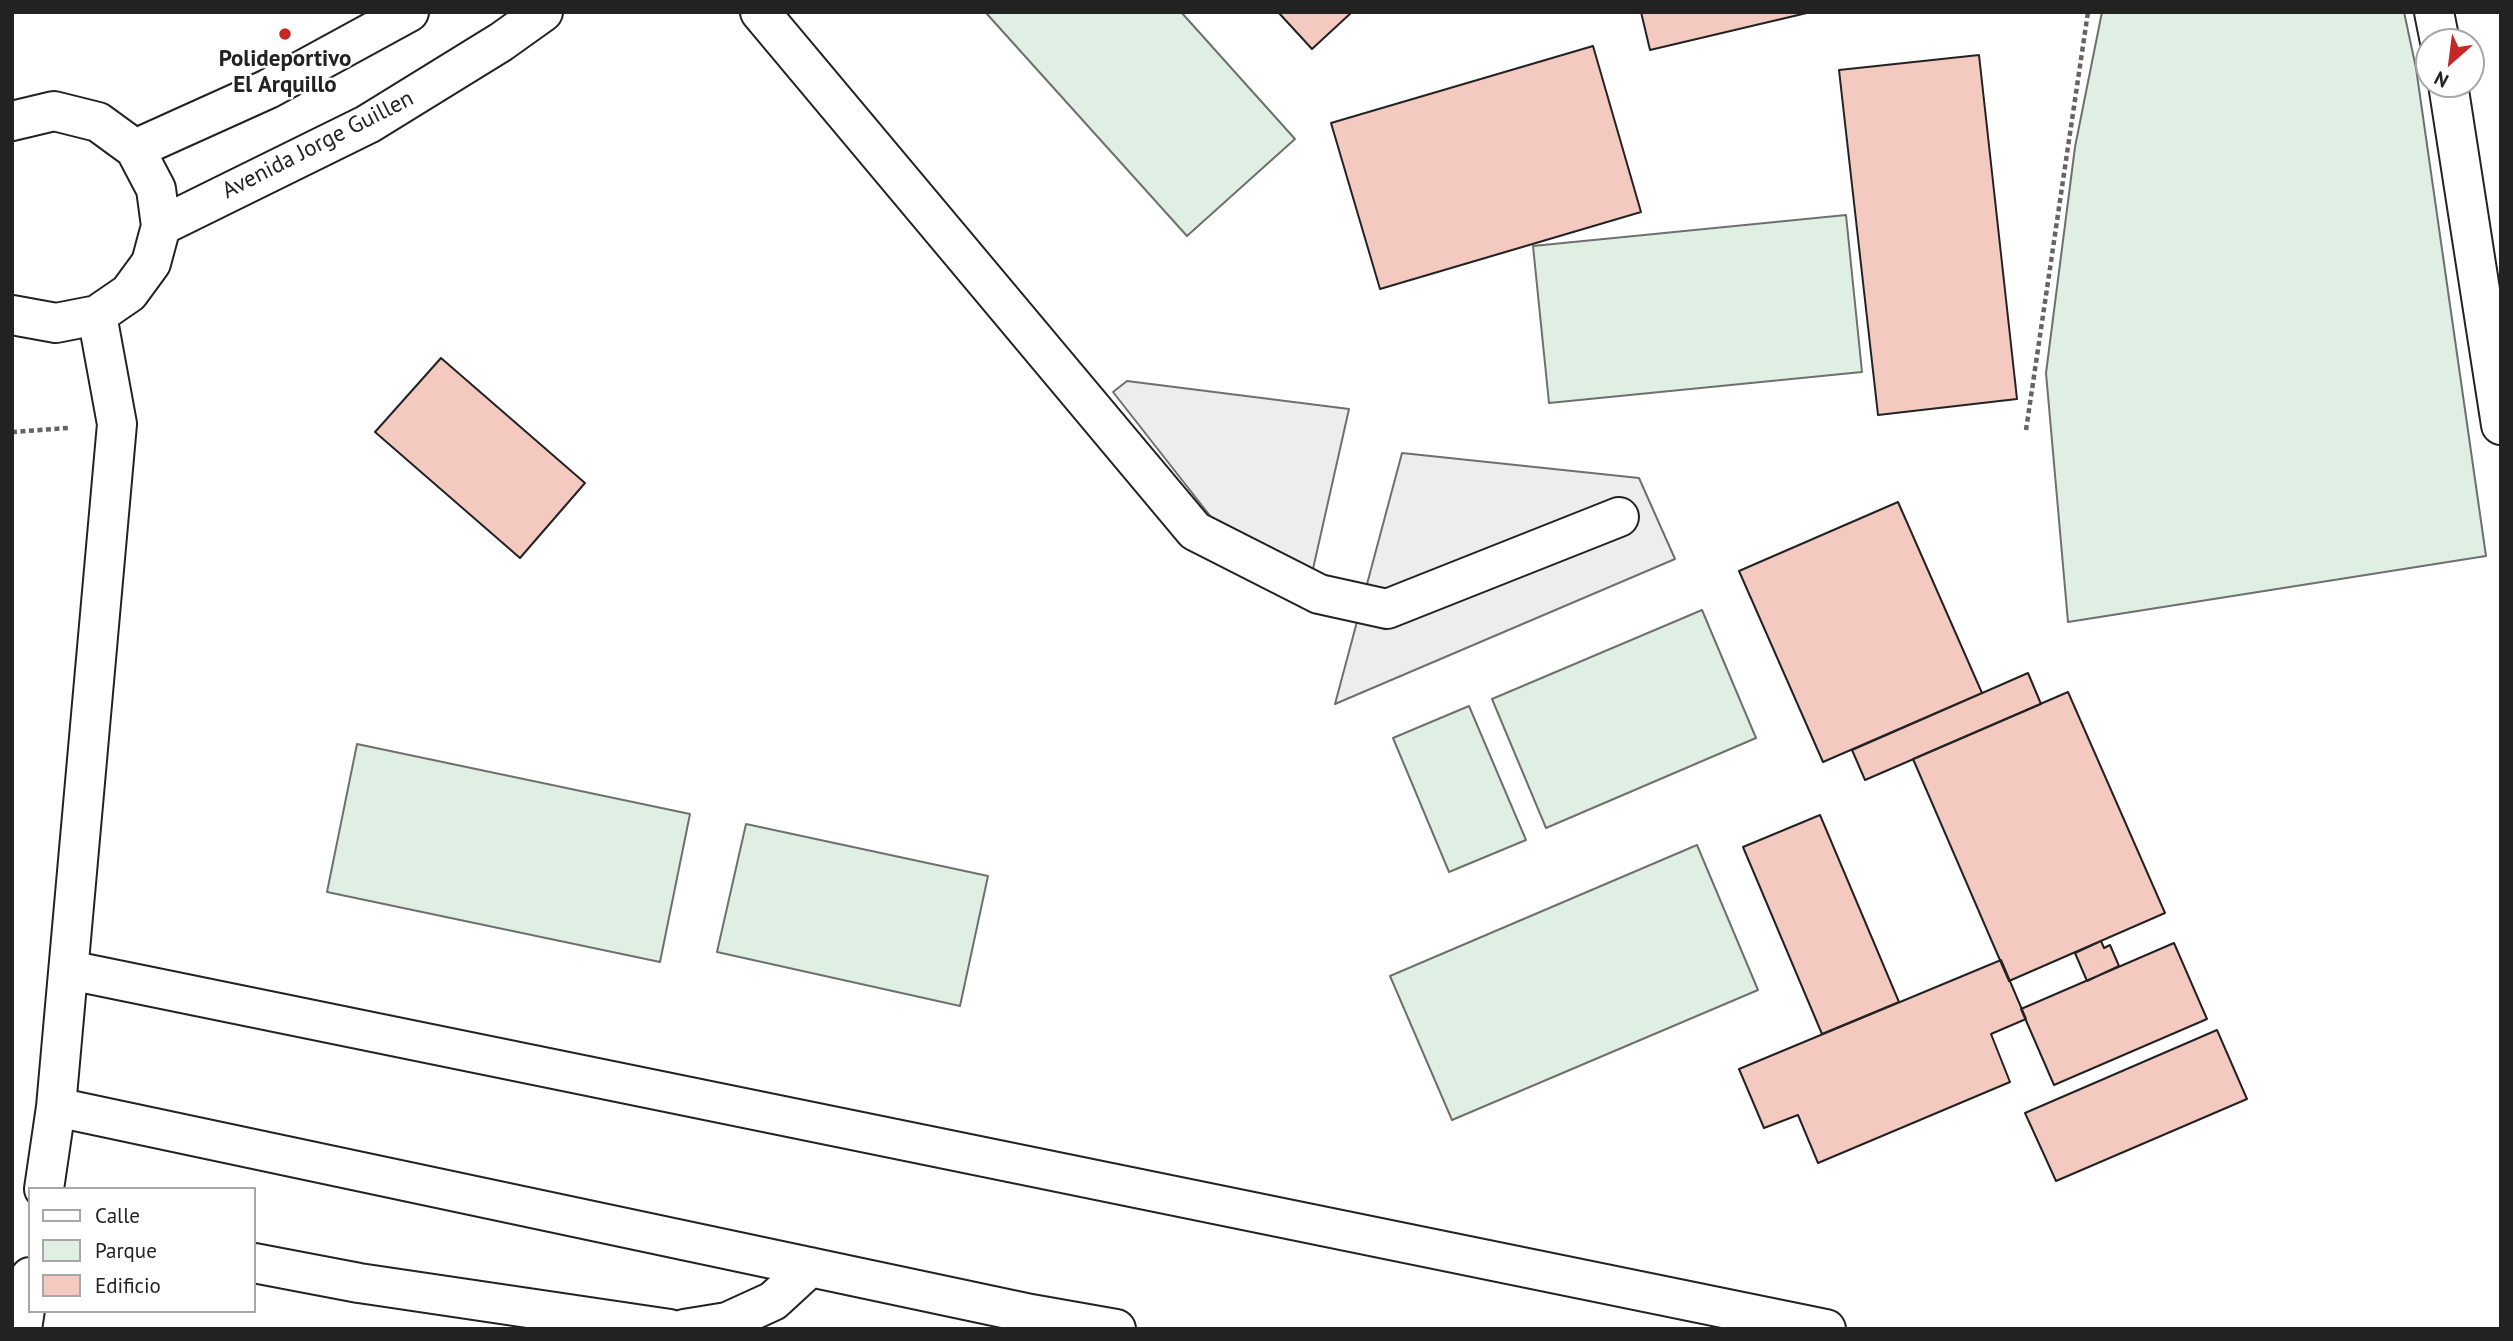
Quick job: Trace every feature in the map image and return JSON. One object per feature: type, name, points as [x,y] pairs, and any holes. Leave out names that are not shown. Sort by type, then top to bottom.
[{"type":"street","points":[[135,149],[268,89],[408,12]]},
{"type":"street","name":"Avenida Jorge Guillen","points":[[160,226],[368,124],[501,42],[543,12]]},
{"type":"street","points":[[760,12],[1195,531],[1319,594],[1387,609],[1619,517]]},
{"type":"street","points":[[2450,98],[2501,425]]},
{"type":"street","points":[[12,121],[54,111],[98,122],[135,149],[156,189],[160,226],[151,263],[144,273],[129,293],[97,315],[56,323],[12,314]]},
{"type":"street","points":[[44,1187],[56,1107],[117,424],[97,315]]},
{"type":"street","points":[[69,970],[1826,1329]]},
{"type":"street","points":[[56,1107],[1031,1314],[1116,1329]]},
{"type":"street","points":[[256,1263],[359,1283],[670,1329]]},
{"type":"street","points":[[684,1329],[727,1322],[773,1301],[810,1266]]},
{"type":"street","points":[[22,1329],[28,1290]]},
{"type":"path","points":[[2025,429],[2088,12]]},
{"type":"green space","points":[[988,12],[1181,12],[1295,139],[1187,236]]},
{"type":"green space","points":[[2102,12],[2404,12],[2415,63],[2415,98],[2420,98],[2486,556],[2068,622],[2046,373],[2075,147]]},
{"type":"green space","points":[[1846,215],[1862,372],[1549,403],[1533,246]]},
{"type":"green space","points":[[1702,610],[1756,738],[1546,828],[1492,699]]},
{"type":"green space","points":[[1469,706],[1526,840],[1449,872],[1393,738]]},
{"type":"green space","points":[[357,744],[690,814],[660,962],[327,892]]},
{"type":"green space","points":[[746,824],[988,876],[960,1006],[717,952]]},
{"type":"green space","points":[[1697,845],[1758,990],[1452,1120],[1390,976]]},
{"type":"shaded area","points":[[1127,381],[1349,409],[1313,569],[1211,517],[1113,392]]},
{"type":"shaded area","points":[[1402,453],[1639,478],[1675,559],[1335,704]]},
{"type":"building","points":[[1278,12],[1352,12],[1312,49]]},
{"type":"building","points":[[1641,12],[1811,12],[1650,50]]},
{"type":"building","points":[[1593,46],[1641,212],[1380,289],[1331,123]]},
{"type":"building","points":[[1979,55],[2017,399],[1878,415],[1839,70]]},
{"type":"building","points":[[441,358],[585,483],[520,558],[375,432]]},
{"type":"building","points":[[1898,502],[1982,693],[1823,762],[1739,571]]},
{"type":"building","points":[[2028,673],[2041,704],[1865,780],[1852,750]]},
{"type":"building","points":[[2068,692],[2165,913],[2009,981],[1913,759]]},
{"type":"building","points":[[1820,815],[1899,1002],[1822,1034],[1743,847]]},
{"type":"building","points":[[2101,941],[2104,948],[2110,945],[2119,966],[2087,981],[2075,953]]},
{"type":"building","points":[[2174,943],[2207,1019],[2054,1085],[2021,1009]]},
{"type":"building","points":[[2001,960],[2026,1019],[1991,1034],[2010,1082],[1818,1163],[1798,1115],[1764,1128],[1739,1069]]},
{"type":"building","points":[[2217,1030],[2247,1099],[2056,1181],[2025,1113]]},
{"type":"place","name":"Polideportivo El Arquillo","points":[[285,34]]}]
